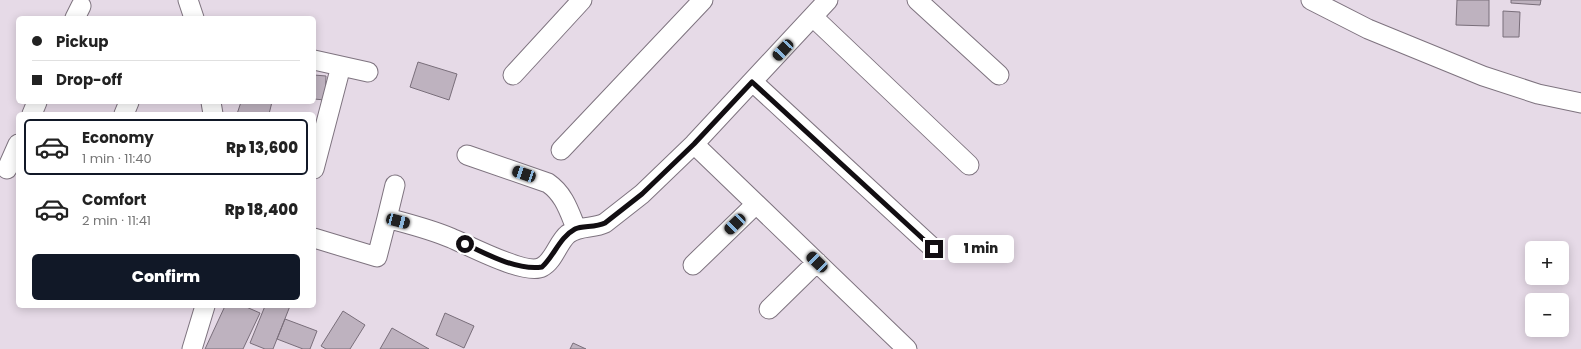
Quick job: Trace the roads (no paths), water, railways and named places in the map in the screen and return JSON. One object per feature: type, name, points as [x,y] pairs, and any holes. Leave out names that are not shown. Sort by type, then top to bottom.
[{"type":"street","points":[[188,0],[193,16]]},
{"type":"street","points":[[513,75],[582,0]]},
{"type":"street","points":[[561,150],[703,0]]},
{"type":"street","points":[[917,0],[999,75]]},
{"type":"street","points":[[1311,0],[1368,29],[1483,76],[1538,94],[1581,103]]},
{"type":"street","points":[[387,218],[422,227],[492,256],[527,268],[535,269],[542,267],[548,262],[567,235],[576,228],[599,226],[613,218],[642,194],[694,144],[827,1]]},
{"type":"street","points":[[813,17],[969,165]]},
{"type":"street","points":[[316,60],[368,72]]},
{"type":"street","points":[[316,161],[341,66]]},
{"type":"street","points":[[752,82],[934,249]]},
{"type":"street","points":[[694,144],[907,349]]},
{"type":"street","points":[[8,170],[16,149]]},
{"type":"street","points":[[467,155],[548,183],[557,189],[562,196],[576,228]]},
{"type":"street","points":[[316,239],[377,257],[395,185]]},
{"type":"street","points":[[693,265],[756,204]]},
{"type":"street","points":[[770,309],[817,262]]},
{"type":"street","points":[[192,349],[204,308]]}]
